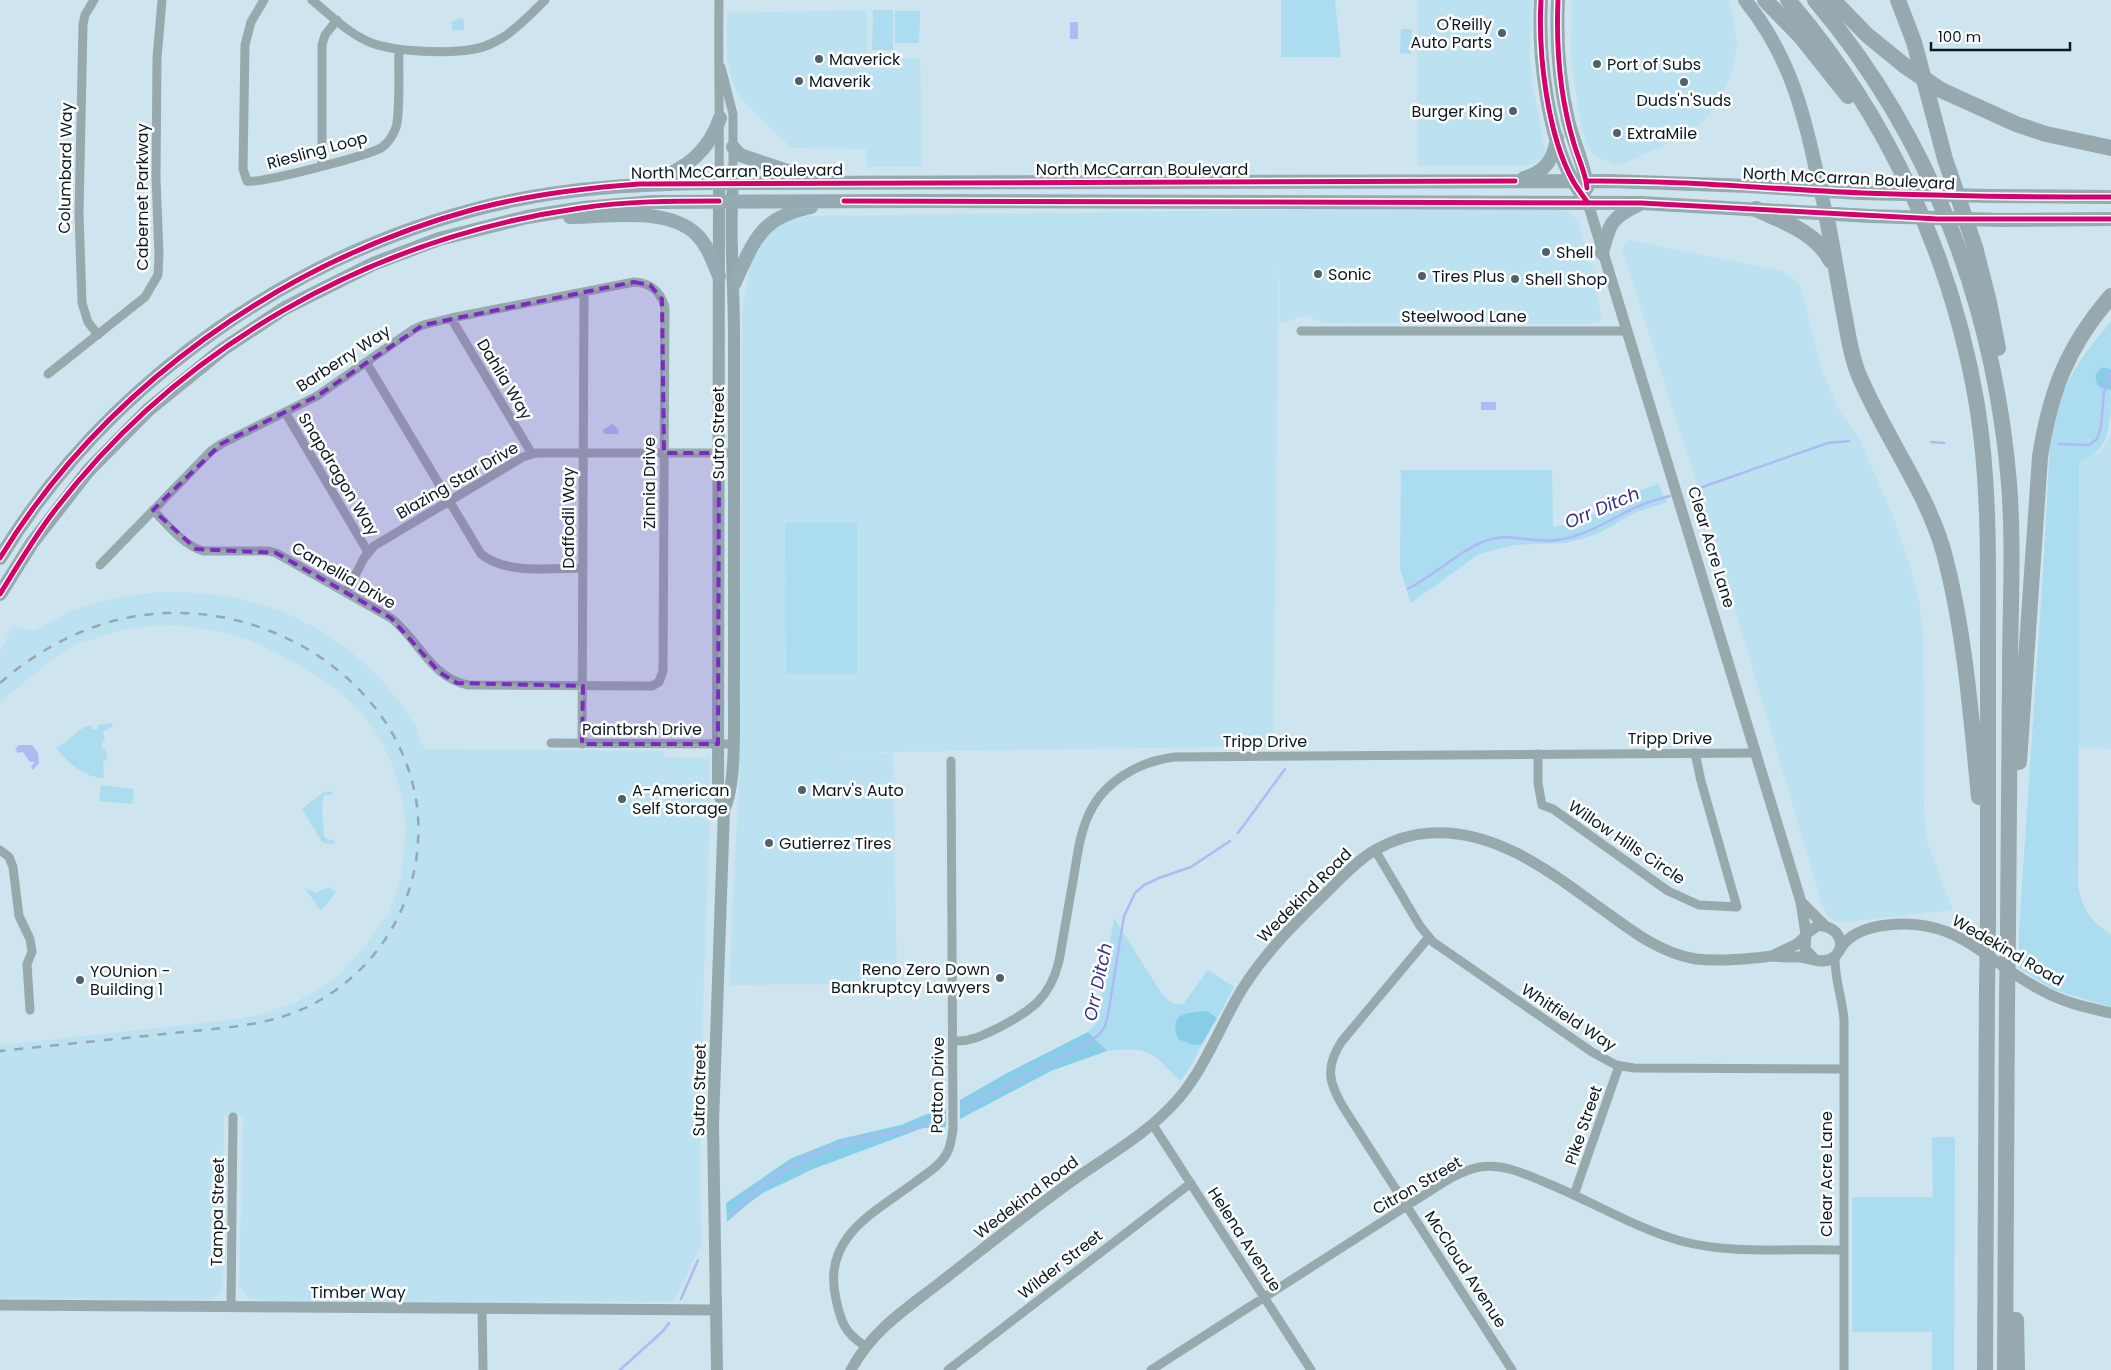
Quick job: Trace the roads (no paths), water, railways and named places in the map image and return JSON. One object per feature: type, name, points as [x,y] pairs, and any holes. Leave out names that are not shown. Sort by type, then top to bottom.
[{"type":"highway","points":[[1765,0],[1800,37],[1843,90],[1877,137],[1921,212]]},
{"type":"highway","points":[[1788,0],[1826,47],[1867,108],[1898,162],[1921,212],[1944,272],[1960,329],[1977,406],[1983,456],[1988,549],[1985,1367]]},
{"type":"highway","points":[[1815,0],[1861,58],[1888,98],[1918,153],[1940,200],[1977,305],[1991,363],[2004,435]]},
{"type":"highway","points":[[1832,0],[1867,36],[1905,66],[1941,90],[2016,124],[2046,134],[2111,148]]},
{"type":"highway","points":[[1898,0],[1914,42],[1945,159],[1975,247],[1989,302],[1999,361],[2009,486],[2011,537],[2005,1370]]},
{"type":"highway","points":[[1756,209],[1807,234],[1818,242],[1835,268]]},
{"type":"highway","points":[[1826,214],[1850,346],[1857,370],[1868,396],[1929,512],[1944,552],[1953,591],[1966,673],[1988,891]]},
{"type":"highway","points":[[2009,858],[2019,760],[2040,457],[2045,424],[2056,384],[2071,353],[2111,296]]},
{"type":"highway","points":[[2006,1194],[2016,1280],[2017,1370]]},
{"type":"main road","name":"Clear Acre Lane","points":[[1541,0],[1541,48],[1557,137],[1580,181],[1588,203]]},
{"type":"main road","name":"Clear Acre Lane","points":[[1558,0],[1557,43],[1562,91],[1580,181]]},
{"type":"main road","points":[[1745,0],[1782,57],[1798,97],[1809,132],[1826,214]]},
{"type":"main road","points":[[639,184],[664,176],[687,165],[699,155],[708,143],[720,118]]},
{"type":"main road","points":[[1515,181],[1538,172],[1548,165],[1555,150],[1557,137]]},
{"type":"main road","points":[[733,148],[740,155],[752,160],[791,174],[826,183]]},
{"type":"main road","name":"North McCarran Boulevard","points":[[0,558],[20,528],[70,463],[148,384],[196,345],[281,290],[336,261],[382,240],[466,212],[552,193],[639,184],[719,183],[1580,181],[1676,182],[1860,193],[2111,197]]},
{"type":"main road","name":"Sutro Street","points":[[717,1370],[713,1123],[724,810],[731,788],[733,744],[734,453],[734,284],[725,201],[719,183]]},
{"type":"main road","name":"Sutro Street","points":[[724,810],[718,790],[718,323],[719,276],[725,201],[734,183]]},
{"type":"main road","name":"North McCarran Boulevard","points":[[0,594],[37,536],[88,471],[148,410],[223,349],[285,308],[373,264],[440,239],[527,217],[617,204],[725,201],[844,201],[1641,203],[1870,216],[2001,220],[2111,219]]},
{"type":"main road","points":[[734,284],[753,242],[770,223],[795,210],[844,201]]},
{"type":"main road","points":[[1602,253],[1612,222],[1625,211],[1641,203]]},
{"type":"main road","points":[[527,217],[646,216],[674,220],[698,236],[711,256],[719,276]]},
{"type":"main road","points":[[718,323],[728,323],[734,327]]},
{"type":"street","name":"Columbard Way","points":[[94,0],[89,6],[83,24],[78,214],[82,303],[88,322],[98,335]]},
{"type":"street","name":"Cabernet Parkway","points":[[48,374],[145,297],[158,275],[156,178],[157,58],[162,0]]},
{"type":"street","name":"Riesling Loop","points":[[264,0],[251,22],[245,45],[243,169],[247,181],[267,180],[322,166],[379,149],[389,142],[398,121],[399,50]]},
{"type":"street","points":[[312,0],[365,40],[377,46],[399,50],[472,50],[485,46],[504,37],[545,0]]},
{"type":"street","name":"Sutro Street","points":[[719,0],[717,86],[720,118],[719,183]]},
{"type":"street","points":[[322,166],[322,45],[325,35],[337,20]]},
{"type":"street","name":"Sutro Street","points":[[718,57],[731,105],[734,183]]},
{"type":"street","name":"Clear Acre Lane","points":[[1588,203],[1801,902],[1805,936]]},
{"type":"street","name":"Barberry Way","points":[[100,565],[216,447],[317,396],[414,329],[452,318],[634,282],[653,288]]},
{"type":"street","name":"Zinnia Drive","points":[[653,288],[662,299],[665,307],[663,671],[659,682]]},
{"type":"street","name":"Daffodil Way","points":[[582,744],[584,292]]},
{"type":"street","name":"Dahlia Way","points":[[452,318],[532,454]]},
{"type":"street","name":"Steelwood Lane","points":[[1302,331],[1626,331]]},
{"type":"street","points":[[366,362],[475,546],[490,561],[508,567],[583,568]]},
{"type":"street","name":"Snapdragon Way","points":[[285,412],[368,552]]},
{"type":"street","name":"Blazing Star Drive","points":[[346,593],[368,552],[374,546],[516,460],[532,454],[734,453]]},
{"type":"street","name":"Camellia Drive","points":[[153,510],[188,544],[196,549],[203,551],[268,551],[276,553],[399,625],[439,672],[457,683],[468,685],[652,686],[659,682]]},
{"type":"street","name":"Paintbrsh Drive","points":[[551,743],[733,744]]},
{"type":"street","name":"Tripp Drive","points":[[952,1041],[963,1042],[978,1038],[1025,1014],[1044,996],[1056,974],[1078,851],[1089,814],[1109,787],[1141,765],[1159,759],[1175,757],[1756,752]]},
{"type":"street","name":"Willow Hills Circle","points":[[1538,754],[1538,784],[1542,805],[1553,809],[1668,891],[1700,905],[1737,907],[1701,781],[1695,753]]},
{"type":"street","name":"Patton Drive","points":[[865,1346],[848,1332],[840,1316],[833,1278],[839,1249],[852,1231],[934,1168],[948,1151],[953,1129],[951,761]]},
{"type":"street","name":"Wedekind Road","points":[[850,1370],[865,1346],[878,1331],[895,1317],[1052,1196],[1153,1125],[1188,1086],[1208,1055],[1242,990],[1266,957],[1317,901],[1355,865],[1375,850],[1398,840],[1422,834],[1449,833],[1466,835],[1502,847],[1538,864],[1639,936],[1670,952],[1703,959],[1734,960],[1772,956],[1816,960]]},
{"type":"street","points":[[0,850],[10,857],[19,916],[30,938],[32,952],[26,964],[30,1010]]},
{"type":"street","name":"Whitfield Way","points":[[1375,850],[1429,938],[1592,1052],[1619,1066],[1634,1068],[1844,1069]]},
{"type":"street","name":"Clear Acre Lane","points":[[1801,902],[1826,926]]},
{"type":"street","name":"Wedekind Road","points":[[1826,926],[1858,932],[1893,924],[1911,923],[1944,930],[1969,943],[2043,992],[2066,1001],[2111,1013]]},
{"type":"street","points":[[1836,954],[1840,940],[1834,930],[1826,926],[1812,928],[1805,936],[1805,949],[1816,960],[1824,961],[1836,954],[1845,941],[1858,932]]},
{"type":"street","name":"Wedekind Road","points":[[1772,956],[1797,944],[1805,936]]},
{"type":"street","name":"McCloud Avenue","points":[[1429,938],[1342,1041],[1332,1059],[1330,1067],[1333,1087],[1512,1370]]},
{"type":"street","name":"Clear Acre Lane","points":[[1836,954],[1836,980],[1844,1010],[1844,1370]]},
{"type":"street","name":"Clear Acre Lane","points":[[1816,960],[1827,968],[1836,980]]},
{"type":"street","name":"Pike Street","points":[[1574,1194],[1619,1066]]},
{"type":"street","name":"Tampa Street","points":[[230,1307],[233,1117]]},
{"type":"street","name":"Helena Avenue","points":[[1153,1125],[1311,1370]]},
{"type":"street","name":"Citron Street","points":[[1151,1370],[1407,1206],[1471,1169],[1490,1166],[1522,1172],[1668,1238],[1695,1244],[1742,1249],[1843,1250]]},
{"type":"street","name":"Wilder Street","points":[[948,1370],[1191,1183]]},
{"type":"street","name":"Timber Way","points":[[0,1304],[716,1310]]},
{"type":"street","points":[[482,1309],[483,1370]]},
{"type":"waterway","name":"Orr Ditch","points":[[2059,444],[2089,445],[2097,439],[2101,427],[2104,392],[2111,372]]},
{"type":"waterway","name":"Orr Ditch","points":[[1688,492],[1828,443],[1849,441]]},
{"type":"waterway","name":"Orr Ditch","points":[[1931,442],[1944,443]]},
{"type":"waterway","name":"Orr Ditch","points":[[1408,589],[1465,551],[1485,541],[1503,537],[1548,541],[1568,538],[1579,535],[1644,504],[1670,496]]},
{"type":"waterway","name":"Orr Ditch","points":[[1238,833],[1285,769]]},
{"type":"waterway","name":"Orr Ditch","points":[[964,1108],[1078,1049],[1100,1034],[1105,1026],[1108,1015],[1124,916],[1135,893],[1144,885],[1159,878],[1191,867],[1230,841]]},
{"type":"waterway","name":"Orr Ditch","points":[[731,1215],[759,1188],[805,1158],[866,1138],[913,1129],[944,1117]]},
{"type":"waterway","name":"Orr Ditch","points":[[681,1299],[698,1260]]},
{"type":"waterway","name":"Orr Ditch","points":[[620,1370],[663,1331],[669,1323]]},
{"type":"railway","points":[[0,683],[18,668],[57,643],[99,625],[121,619],[168,613],[212,615],[255,626],[296,643],[333,666],[365,696],[391,731],[409,772],[418,816],[415,868],[404,905],[398,917],[371,958],[348,980],[322,999],[291,1014],[242,1026],[0,1051]]},
{"type":"place","name":"O'Reilly Auto Parts","points":[[1502,33]]},
{"type":"place","name":"Maverick","points":[[819,59]]},
{"type":"place","name":"Port of Subs","points":[[1597,64]]},
{"type":"place","name":"Maverik","points":[[799,81]]},
{"type":"place","name":"Duds'n'Suds","points":[[1684,82]]},
{"type":"place","name":"Burger King","points":[[1513,111]]},
{"type":"place","name":"ExtraMile","points":[[1617,133]]},
{"type":"place","name":"Shell","points":[[1546,252]]},
{"type":"place","name":"Sonic","points":[[1318,274]]},
{"type":"place","name":"Tires Plus","points":[[1422,276]]},
{"type":"place","name":"Shell Shop","points":[[1515,279]]},
{"type":"place","name":"Marv's Auto","points":[[802,790]]},
{"type":"place","name":"A-American Self Storage","points":[[622,799]]},
{"type":"place","name":"Gutierrez Tires","points":[[769,843]]},
{"type":"place","name":"Reno Zero Down Bankruptcy Lawyers","points":[[1000,978]]},
{"type":"place","name":"YOUnion - Building 1","points":[[80,980]]}]
